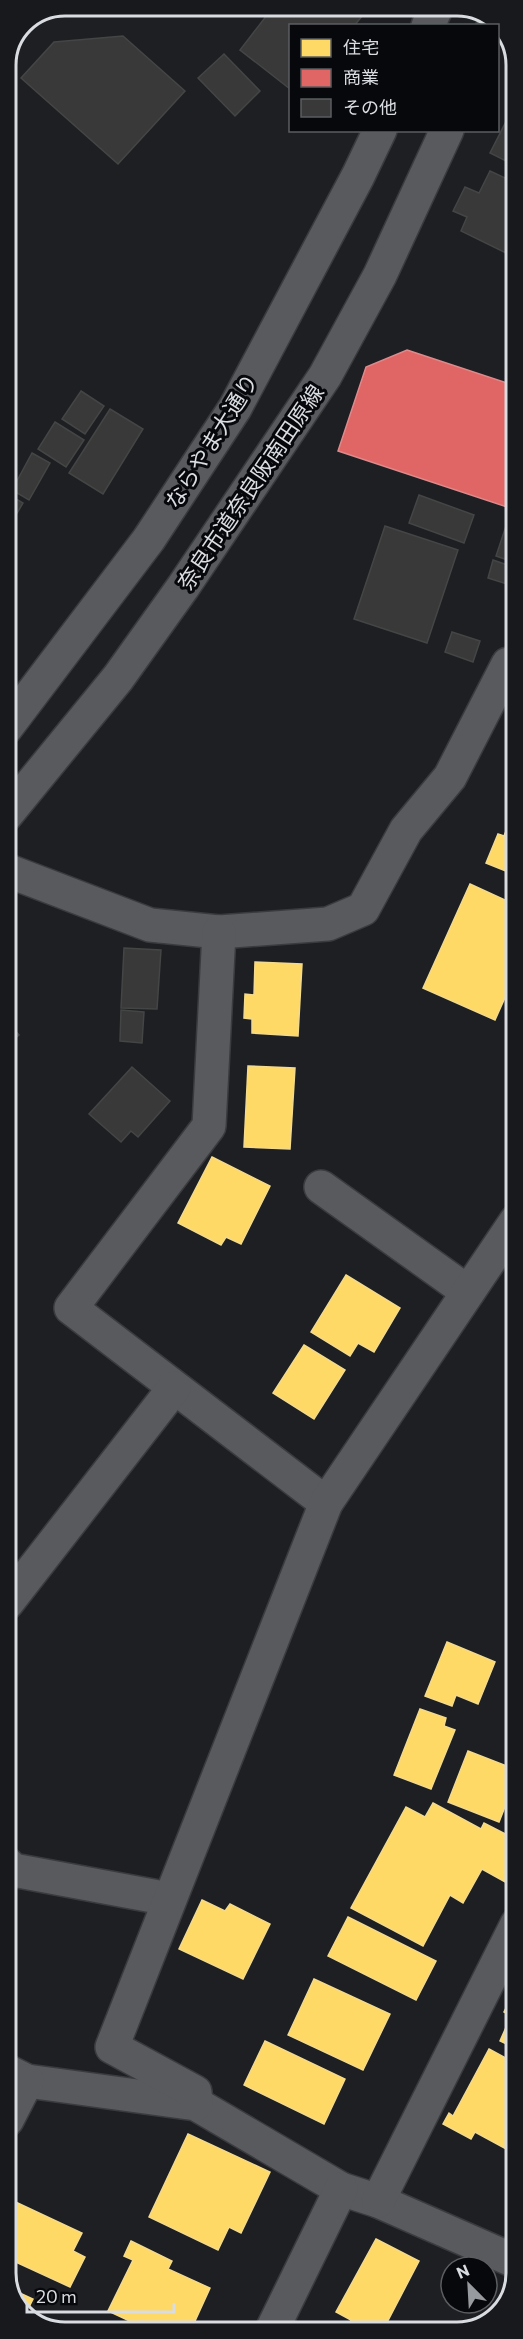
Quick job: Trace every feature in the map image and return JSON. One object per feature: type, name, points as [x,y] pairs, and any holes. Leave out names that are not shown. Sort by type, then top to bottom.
[{"type":"street","name":"ならやま大通り","points":[[16,715],[149,539],[235,408],[379,132]]},
{"type":"street","name":"奈良市道奈良阪南田原線","points":[[16,803],[118,678],[183,587],[325,376],[380,275],[446,132]]},
{"type":"street","points":[[16,874],[150,925],[219,932],[328,924],[363,909],[406,830],[450,777],[506,668]]},
{"type":"street","points":[[219,932],[209,1126],[70,1308],[326,1503]]},
{"type":"street","points":[[321,1187],[468,1292]]},
{"type":"street","points":[[196,2104],[195,2092],[112,2047],[326,1503],[506,1236]]},
{"type":"street","points":[[16,1591],[174,1388]]},
{"type":"street","points":[[16,1871],[169,1899]]},
{"type":"street","points":[[378,2201],[506,1946]]},
{"type":"street","points":[[17,2076],[196,2104],[341,2189],[378,2201],[506,2257]]},
{"type":"street","points":[[276,2322],[341,2189]]},
{"type":"building: 住宅","points":[[506,831],[506,871],[486,863],[498,834],[504,836]]},
{"type":"building: 住宅","points":[[470,884],[506,900],[506,995],[495,1020],[423,988]]},
{"type":"building: 住宅","points":[[255,962],[302,964],[298,1036],[252,1033],[252,1019],[244,1018],[245,994],[254,995]]},
{"type":"building: 住宅","points":[[248,1066],[295,1068],[290,1149],[244,1147]]},
{"type":"building: 住宅","points":[[212,1157],[270,1186],[241,1244],[226,1237],[221,1245],[178,1223]]},
{"type":"building: 住宅","points":[[346,1275],[400,1308],[374,1352],[358,1343],[350,1356],[311,1332]]},
{"type":"building: 住宅","points":[[304,1345],[345,1370],[314,1419],[273,1393]]},
{"type":"building: 住宅","points":[[447,1642],[495,1662],[478,1704],[456,1695],[452,1706],[425,1696]]},
{"type":"building: 住宅","points":[[420,1709],[446,1718],[444,1726],[455,1730],[431,1789],[394,1775]]},
{"type":"building: 住宅","points":[[468,1751],[506,1766],[506,1804],[499,1822],[448,1802]]},
{"type":"building: 住宅","points":[[433,1803],[481,1829],[484,1823],[506,1834],[506,1882],[482,1869],[463,1903],[450,1895],[423,1946],[351,1908],[406,1807],[425,1817]]},
{"type":"building: 住宅","points":[[202,1900],[225,1911],[230,1904],[270,1924],[243,1979],[179,1949]]},
{"type":"building: 住宅","points":[[348,1917],[436,1961],[416,2000],[328,1956]]},
{"type":"building: 住宅","points":[[314,1979],[390,2014],[363,2070],[288,2035]]},
{"type":"building: 住宅","points":[[506,2027],[506,2044],[500,2041]]},
{"type":"building: 住宅","points":[[265,2041],[345,2079],[324,2124],[244,2085]]},
{"type":"building: 住宅","points":[[489,2049],[506,2058],[506,2149],[475,2132],[471,2139],[443,2124],[449,2113],[453,2116]]},
{"type":"building: 住宅","points":[[188,2134],[270,2172],[241,2233],[229,2227],[218,2250],[149,2217]]},
{"type":"building: 住宅","points":[[16,2202],[82,2233],[73,2251],[85,2257],[70,2287],[16,2262]]},
{"type":"building: 住宅","points":[[376,2239],[419,2261],[387,2322],[350,2322],[351,2320],[336,2312]]},
{"type":"building: 住宅","points":[[131,2241],[172,2261],[168,2269],[210,2288],[195,2322],[144,2322],[140,2320],[132,2322],[108,2311],[133,2260],[124,2256]]},
{"type":"building: 住宅","points":[[21,2293],[33,2299],[29,2306]]},
{"type":"building: 商業","points":[[407,350],[506,383],[506,507],[338,451],[366,367]]},
{"type":"building: その他","points":[[266,17],[362,17],[356,24],[289,24],[289,88],[240,50]]},
{"type":"building: その他","points":[[123,36],[185,91],[118,164],[21,78],[54,42]]},
{"type":"building: その他","points":[[224,54],[260,91],[235,116],[198,78]]},
{"type":"building: その他","points":[[506,122],[506,161],[490,153]]},
{"type":"building: その他","points":[[490,171],[506,178],[506,253],[461,231],[467,217],[453,211],[465,187],[479,193]]},
{"type":"building: その他","points":[[81,391],[104,406],[85,434],[62,419]]},
{"type":"building: その他","points":[[110,409],[143,429],[103,494],[69,473]]},
{"type":"building: その他","points":[[55,422],[84,440],[66,467],[38,449]]},
{"type":"building: その他","points":[[32,453],[50,463],[29,500],[16,492],[16,483]]},
{"type":"building: その他","points":[[419,495],[474,515],[464,543],[409,523]]},
{"type":"building: その他","points":[[16,499],[23,503],[16,515]]},
{"type":"building: その他","points":[[385,526],[458,550],[427,643],[354,619]]},
{"type":"building: その他","points":[[506,526],[506,560],[496,556]]},
{"type":"building: その他","points":[[493,560],[506,565],[506,584],[488,578]]},
{"type":"building: その他","points":[[452,632],[480,641],[473,662],[445,652]]},
{"type":"building: その他","points":[[124,948],[161,950],[157,1009],[121,1008]]},
{"type":"building: その他","points":[[121,1010],[144,1012],[142,1043],[120,1041]]},
{"type":"building: その他","points":[[132,1067],[170,1101],[138,1137],[131,1131],[121,1142],[89,1114]]}]
